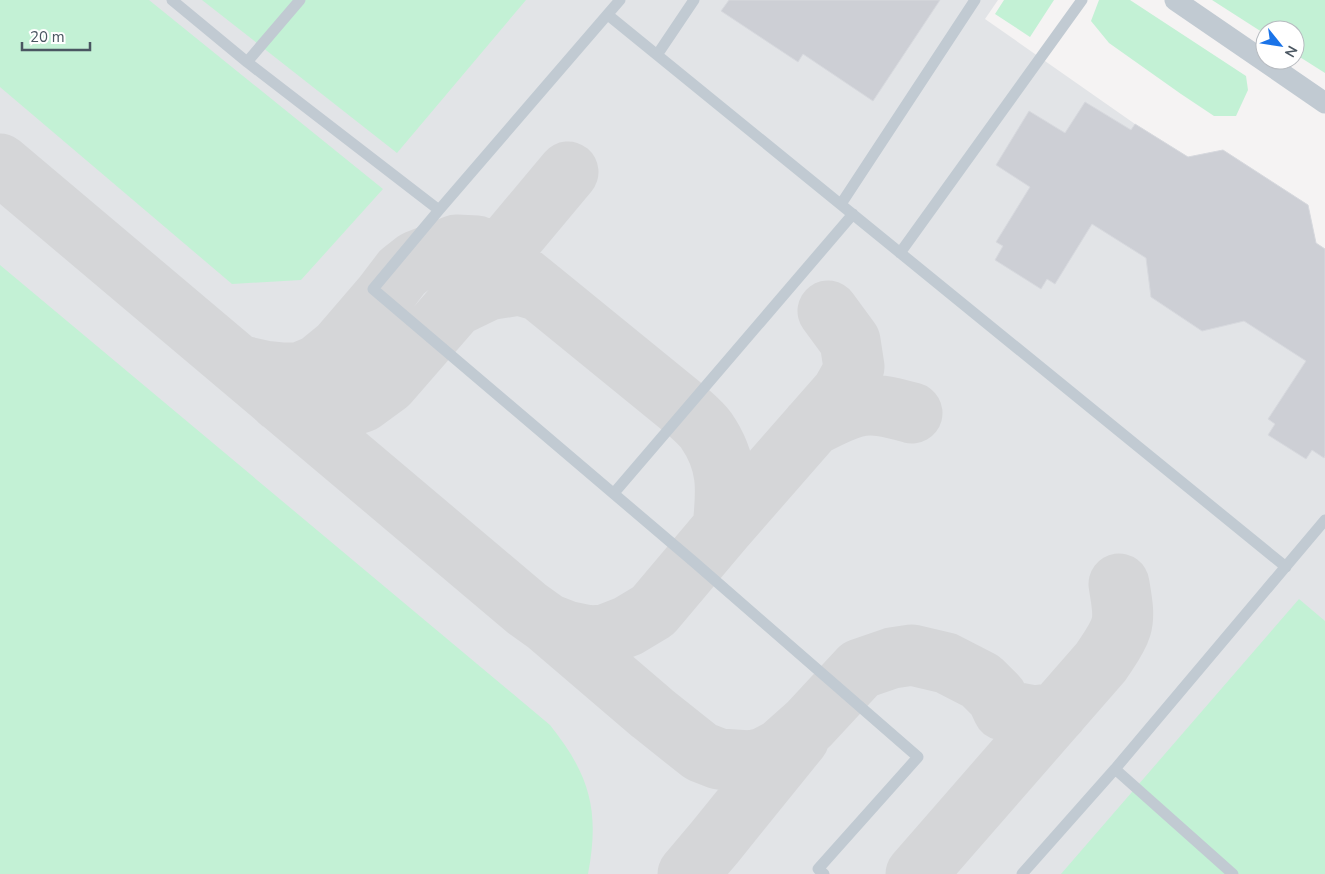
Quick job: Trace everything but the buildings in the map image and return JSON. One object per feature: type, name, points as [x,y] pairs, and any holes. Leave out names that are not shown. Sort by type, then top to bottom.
[{"type":"street","points":[[1175,0],[1325,103]]},
{"type":"lane","points":[[172,0],[247,62],[439,210]]},
{"type":"lane","points":[[247,62],[300,0]]},
{"type":"lane","points":[[620,0],[439,210],[374,289],[614,493],[918,757],[818,869],[824,874]]},
{"type":"lane","points":[[657,55],[694,0]]},
{"type":"lane","points":[[841,204],[975,0]]},
{"type":"lane","points":[[900,252],[1082,0]]},
{"type":"lane","points":[[608,14],[1286,567]]},
{"type":"lane","points":[[614,493],[853,214]]},
{"type":"lane","points":[[1022,874],[1115,769],[1325,520]]},
{"type":"lane","points":[[1115,769],[1232,874]]},
{"type":"shaded area","points":[[0,0],[998,0],[985,19],[1135,124],[1188,157],[1223,150],[1308,205],[1316,243],[1325,249],[1325,874],[0,874]]},
{"type":"green space","points":[[0,0],[149,0],[383,189],[301,280],[232,284],[0,87]]},
{"type":"green space","points":[[202,0],[526,0],[397,153]]},
{"type":"green space","points":[[1004,0],[1054,0],[1030,37],[995,14]]},
{"type":"green space","points":[[1099,0],[1130,0],[1246,76],[1248,90],[1236,116],[1214,116],[1109,43],[1091,21]]},
{"type":"green space","points":[[1212,0],[1325,0],[1325,73],[1305,60],[1305,20],[1255,20],[1255,28]]},
{"type":"green space","points":[[0,265],[550,725],[564,743],[574,761],[583,778],[588,795],[592,812],[593,831],[588,874],[0,874]]},
{"type":"green space","points":[[1299,599],[1325,621],[1325,874],[1061,874]]},
{"type":"taxiway","points":[[0,164],[527,609],[548,624],[566,631],[590,636],[605,635],[628,626],[653,611],[842,392],[854,367],[850,341],[828,311]]},
{"type":"taxiway","points":[[471,288],[568,172]]},
{"type":"taxiway","points":[[238,365],[283,373],[299,373],[318,365],[340,347],[402,272],[416,261],[456,245],[477,246],[497,256],[540,291]]},
{"type":"taxiway","points":[[280,401],[296,408],[314,412],[332,411],[362,402],[388,383],[455,306],[488,290],[519,285],[540,291],[686,410],[706,430],[723,465],[725,477],[723,528]]},
{"type":"taxiway","points":[[812,426],[833,415],[855,407],[869,405],[884,406],[912,413]]},
{"type":"taxiway","points":[[916,874],[1101,662],[1115,641],[1121,627],[1123,611],[1119,584]]},
{"type":"taxiway","points":[[548,624],[652,713],[701,752],[719,759],[750,761],[764,758],[781,749],[809,724],[860,669],[892,658],[912,655],[946,663],[981,681],[997,697],[1003,710],[1034,716],[1057,713],[1049,714]]},
{"type":"taxiway","points":[[688,874],[799,738]]}]
